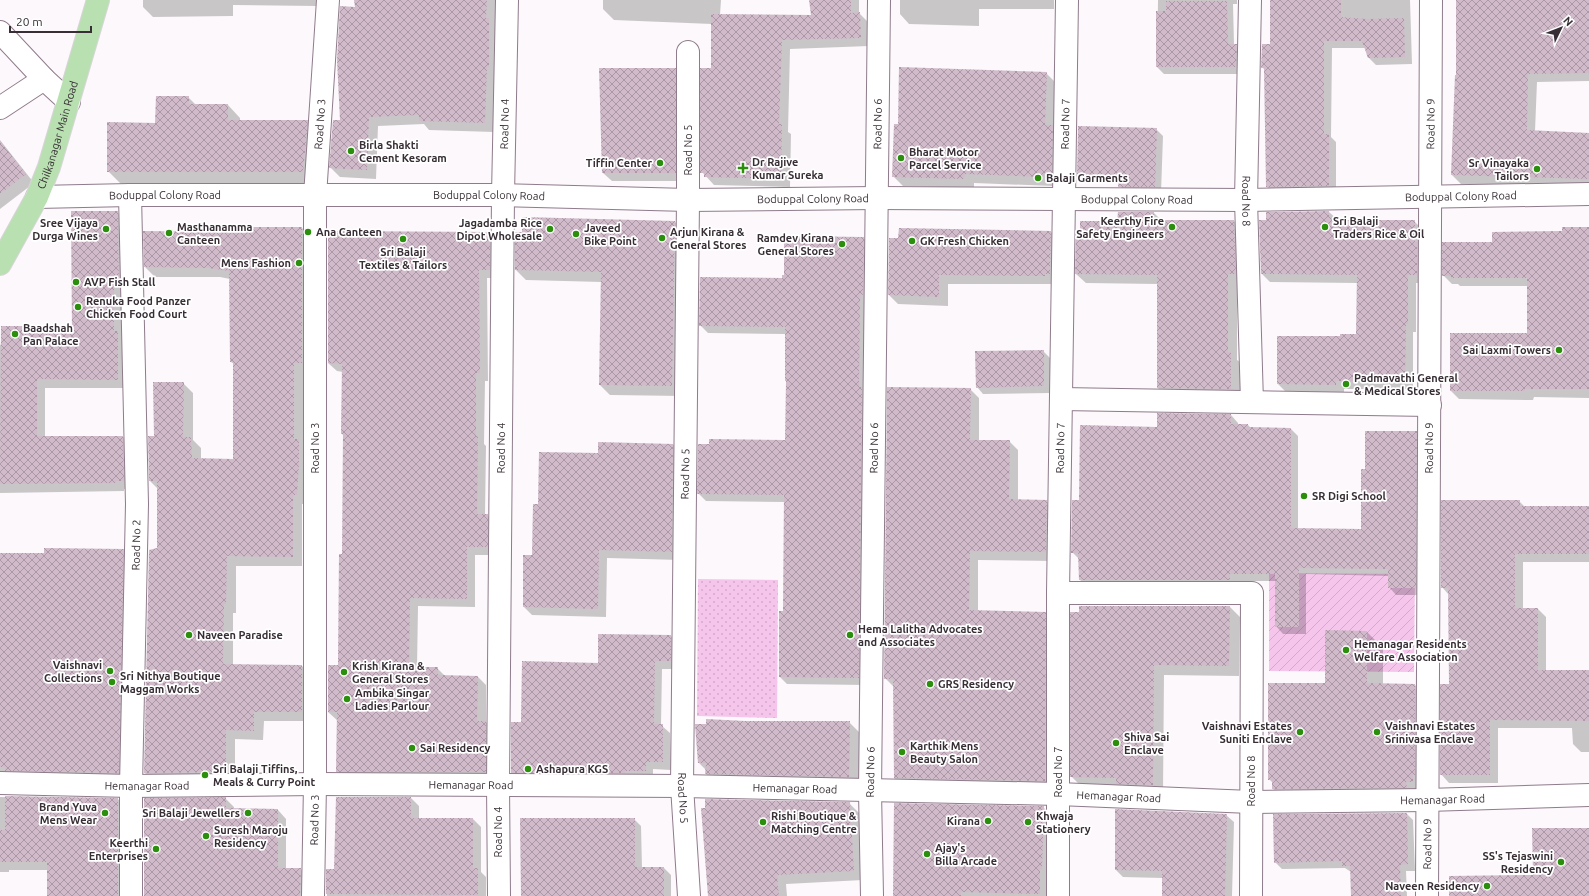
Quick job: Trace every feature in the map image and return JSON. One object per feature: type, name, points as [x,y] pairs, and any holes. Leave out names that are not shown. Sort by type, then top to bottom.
[{"type":"main road","name":"Chilkanagar Main Road","points":[[0,264],[37,197],[49,167],[98,0]]},
{"type":"street","name":"Road No 3","points":[[313,896],[315,784],[315,196],[328,0]]},
{"type":"street","name":"Road No 4","points":[[499,896],[498,785],[503,194],[507,0]]},
{"type":"street","name":"Road No 6","points":[[872,896],[870,791],[879,0]]},
{"type":"street","name":"Road No 7","points":[[1058,896],[1058,592],[1067,0]]},
{"type":"street","name":"Road No 8","points":[[1250,0],[1246,200],[1252,402]]},
{"type":"street","name":"Road No 9","points":[[1427,896],[1431,0]]},
{"type":"street","points":[[0,32],[44,79],[69,102]]},
{"type":"street","name":"Road No 5","points":[[688,52],[688,200],[682,786],[689,896]]},
{"type":"street","points":[[0,108],[44,79]]},
{"type":"street","name":"Boduppal Colony Road","points":[[37,197],[130,195],[315,196],[503,194],[688,200],[876,198],[1246,200],[1589,194]]},
{"type":"street","name":"Road No 2","points":[[130,195],[137,504],[131,786],[131,896]]},
{"type":"street","points":[[1061,400],[1430,405]]},
{"type":"street","name":"Road No 8","points":[[1058,592],[1252,593],[1251,896]]},
{"type":"street","name":"Hemanagar Road","points":[[0,783],[131,786],[315,784],[682,786],[1058,794],[1251,802],[1427,800],[1589,795]]},
{"type":"shaded area","points":[[1269,573],[1415,574],[1414,672],[1269,671]]},
{"type":"shaded area","points":[[698,579],[778,580],[777,718],[697,716]]},
{"type":"building","points":[[354,0],[487,0],[486,18],[489,18],[489,67],[487,67],[485,123],[419,121],[419,115],[369,117],[367,170],[329,168],[333,120],[340,120],[337,60],[340,6],[355,7]]},
{"type":"building","points":[[809,0],[851,0],[851,13],[860,12],[861,38],[782,40],[779,124],[782,124],[781,179],[704,177],[704,173],[700,173],[700,68],[711,68],[711,14],[811,15]]},
{"type":"building","points":[[1270,0],[1341,0],[1341,17],[1367,19],[1404,18],[1405,57],[1368,58],[1362,41],[1324,41],[1324,134],[1329,134],[1329,186],[1266,187],[1264,68],[1261,68],[1262,44],[1270,44]]},
{"type":"building","points":[[1456,0],[1589,0],[1589,73],[1528,74],[1527,130],[1589,133],[1589,179],[1451,175],[1456,75]]},
{"type":"building","points":[[1166,1],[1227,1],[1228,44],[1237,44],[1236,67],[1156,67],[1156,11],[1166,11]]},
{"type":"building","points":[[899,67],[1047,72],[1045,125],[1053,125],[1052,174],[1044,174],[1044,177],[965,174],[964,179],[892,177],[894,124],[898,124]]},
{"type":"building","points":[[599,68],[676,68],[676,173],[602,173]]},
{"type":"building","points":[[156,96],[189,96],[189,104],[228,104],[228,120],[308,120],[303,172],[107,172],[107,122],[155,123]]},
{"type":"building","points":[[1078,126],[1157,128],[1155,187],[1118,187],[1119,176],[1077,175]]},
{"type":"building","points":[[0,141],[26,174],[0,194]]},
{"type":"building","points":[[71,211],[118,211],[119,288],[114,288],[114,331],[118,331],[118,380],[37,379],[37,436],[123,436],[124,481],[116,481],[116,483],[0,484],[1,326],[29,326],[29,330],[72,331]]},
{"type":"building","points":[[1329,211],[1329,217],[1337,217],[1337,220],[1415,220],[1417,275],[1408,275],[1408,324],[1406,324],[1405,381],[1336,381],[1336,385],[1277,384],[1277,336],[1340,336],[1340,334],[1356,334],[1357,275],[1261,274],[1259,220],[1266,220],[1266,212]]},
{"type":"building","points":[[1118,212],[1154,212],[1154,220],[1234,220],[1236,274],[1228,274],[1228,352],[1231,352],[1231,389],[1157,388],[1157,275],[1075,274],[1076,232],[1080,232],[1080,221],[1117,221]]},
{"type":"building","points":[[522,217],[675,221],[672,386],[599,385],[601,272],[515,270],[515,232],[522,232]]},
{"type":"building","points":[[228,227],[302,227],[302,363],[294,363],[294,439],[299,439],[299,464],[297,495],[293,495],[293,557],[227,556],[226,604],[224,604],[223,663],[302,665],[302,712],[254,712],[254,731],[226,730],[226,772],[144,773],[149,550],[157,548],[157,481],[149,481],[148,436],[154,436],[153,382],[184,382],[183,437],[191,437],[192,458],[233,459],[233,362],[230,362],[229,271],[209,268],[144,267],[143,231],[228,232]]},
{"type":"building","points":[[1562,227],[1589,227],[1589,389],[1450,391],[1450,333],[1527,333],[1527,278],[1451,278],[1451,276],[1442,276],[1442,242],[1492,242],[1492,232],[1562,231]]},
{"type":"building","points":[[899,228],[1051,231],[1050,274],[1045,274],[1045,276],[939,275],[939,297],[888,295],[889,238],[898,238]]},
{"type":"building","points":[[328,231],[490,232],[490,270],[479,270],[480,373],[476,373],[476,436],[478,436],[477,514],[488,514],[488,547],[467,547],[467,599],[410,598],[409,667],[438,667],[438,675],[478,676],[477,721],[486,721],[486,772],[336,772],[337,712],[328,712],[328,665],[338,665],[339,554],[342,554],[342,364],[328,363]]},
{"type":"building","points":[[784,236],[864,237],[863,295],[861,294],[860,300],[859,387],[862,387],[859,678],[779,677],[779,611],[783,611],[784,495],[697,494],[698,444],[709,444],[709,439],[785,440],[786,381],[785,327],[699,326],[700,277],[782,278],[782,275],[784,275]]},
{"type":"building","points":[[1044,350],[1044,386],[976,388],[975,351]]},
{"type":"building","points":[[887,387],[971,388],[970,440],[1010,440],[1009,499],[1047,500],[1046,552],[970,551],[969,610],[1046,612],[1045,781],[894,778],[893,679],[884,679]]},
{"type":"building","points":[[1157,413],[1231,414],[1231,424],[1248,424],[1248,427],[1291,428],[1291,528],[1361,529],[1361,469],[1365,469],[1365,431],[1417,431],[1416,588],[1388,588],[1388,569],[1299,568],[1299,627],[1275,627],[1275,574],[1230,574],[1230,580],[1079,580],[1078,553],[1071,553],[1072,500],[1079,500],[1080,425],[1157,427]]},
{"type":"building","points":[[598,442],[673,444],[672,552],[599,550],[598,609],[523,607],[523,555],[532,555],[533,504],[538,504],[539,452],[598,453]]},
{"type":"building","points":[[1441,500],[1520,500],[1520,506],[1589,506],[1589,554],[1515,554],[1515,608],[1538,608],[1538,670],[1589,670],[1589,721],[1490,720],[1490,775],[1440,775],[1440,684],[1449,684],[1448,588],[1441,588]]},
{"type":"building","points":[[44,548],[124,549],[119,773],[5,771],[5,767],[0,767],[0,553],[44,553]]},
{"type":"building","points":[[1079,606],[1230,606],[1229,666],[1154,665],[1153,785],[1116,784],[1116,778],[1070,777],[1070,612],[1079,612]]},
{"type":"building","points":[[1325,630],[1367,631],[1367,683],[1415,684],[1415,775],[1413,775],[1413,782],[1406,782],[1407,788],[1272,789],[1272,780],[1268,780],[1268,683],[1325,683]]},
{"type":"building","points":[[598,634],[671,635],[671,661],[655,661],[654,724],[663,724],[663,762],[646,762],[646,771],[625,771],[625,773],[511,773],[511,722],[521,722],[522,661],[598,663]]},
{"type":"building","points":[[706,719],[745,721],[850,721],[849,777],[705,774],[706,763],[698,763],[695,724],[706,724]]},
{"type":"building","points":[[5,796],[118,798],[118,896],[47,896],[47,862],[0,862],[0,830],[5,830]]},
{"type":"building","points":[[226,797],[226,808],[278,809],[278,868],[301,868],[300,896],[144,896],[144,798]]},
{"type":"building","points":[[336,797],[411,797],[411,818],[473,818],[473,868],[478,868],[478,895],[326,894],[326,869],[334,869]]},
{"type":"building","points":[[705,799],[850,802],[854,871],[777,875],[779,896],[708,896],[701,808],[705,808]]},
{"type":"building","points":[[894,803],[1044,806],[1040,894],[961,892],[961,896],[893,896]]},
{"type":"building","points":[[1115,809],[1227,814],[1225,896],[1162,896],[1162,871],[1115,870]]},
{"type":"building","points":[[1407,813],[1408,864],[1400,865],[1401,896],[1351,896],[1350,866],[1342,866],[1342,861],[1274,863],[1273,814]]},
{"type":"building","points":[[520,818],[635,818],[635,867],[664,867],[664,896],[521,896]]},
{"type":"building","name":"SS's Tejaswini Residency","points":[[1532,828],[1589,828],[1589,896],[1449,896],[1449,876],[1533,875]]},
{"type":"place","name":"Birla Shakti Cement Kesoram","points":[[351,151]]},
{"type":"place","name":"Bharat Motor Parcel Service","points":[[901,158]]},
{"type":"place","name":"Tiffin Center","points":[[660,163]]},
{"type":"place","name":"Dr Rajive Kumar Sureka","points":[[743,168]]},
{"type":"place","name":"Sr Vinayaka Tailors","points":[[1537,169]]},
{"type":"place","name":"Balaji Garments","points":[[1038,178]]},
{"type":"place","name":"Keerthy Fire Safety Engineers","points":[[1172,227]]},
{"type":"place","name":"Sri Balaji Traders Rice & Oil","points":[[1325,227]]},
{"type":"place","name":"Sree Vijaya Durga Wines","points":[[106,229]]},
{"type":"place","name":"Jagadamba Rice Dipot Wholesale","points":[[550,229]]},
{"type":"place","name":"Ana Canteen","points":[[308,232]]},
{"type":"place","name":"Masthanamma Canteen","points":[[169,233]]},
{"type":"place","name":"Javeed Bike Point","points":[[576,234]]},
{"type":"place","name":"Arjun Kirana & General Stores","points":[[662,238]]},
{"type":"place","name":"Sri Balaji Textiles & Tailors","points":[[403,239]]},
{"type":"place","name":"GK Fresh Chicken","points":[[912,241]]},
{"type":"place","name":"Ramdev Kirana General Stores","points":[[842,244]]},
{"type":"place","name":"Mens Fashion","points":[[299,263]]},
{"type":"place","name":"AVP Fish Stall","points":[[76,282]]},
{"type":"place","name":"Renuka Food Panzer Chicken Food Court","points":[[78,307]]},
{"type":"place","name":"Baadshah Pan Palace","points":[[15,334]]},
{"type":"place","name":"Sai Laxmi Towers","points":[[1559,350]]},
{"type":"place","name":"Padmavathi General & Medical Stores","points":[[1346,384]]},
{"type":"place","name":"SR Digi School","points":[[1304,496]]},
{"type":"place","name":"Naveen Paradise","points":[[189,635]]},
{"type":"place","name":"Hema Lalitha Advocates and Associates","points":[[850,635]]},
{"type":"place","name":"Hemanagar Residents Welfare Association","points":[[1346,650]]},
{"type":"place","name":"Vaishnavi Collections","points":[[110,671]]},
{"type":"place","name":"Krish Kirana & General Stores","points":[[344,672]]},
{"type":"place","name":"Sri Nithya Boutique Maggam Works","points":[[112,682]]},
{"type":"place","name":"GRS Residency","points":[[930,684]]},
{"type":"place","name":"Ambika Singar Ladies Parlour","points":[[347,699]]},
{"type":"place","name":"Vaishnavi Estates Suniti Enclave","points":[[1300,732]]},
{"type":"place","name":"Vaishnavi Estates Srinivasa Enclave","points":[[1377,732]]},
{"type":"place","name":"Shiva Sai Enclave","points":[[1116,743]]},
{"type":"place","name":"Sai Residency","points":[[412,748]]},
{"type":"place","name":"Karthik Mens Beauty Salon","points":[[902,752]]},
{"type":"place","name":"Ashapura KGS","points":[[528,769]]},
{"type":"place","name":"Sri Balaji Tiffins, Meals & Curry Point","points":[[205,775]]},
{"type":"place","name":"Brand Yuva Mens Wear","points":[[105,813]]},
{"type":"place","name":"Sri Balaji Jewellers","points":[[248,813]]},
{"type":"place","name":"Kirana","points":[[988,821]]},
{"type":"place","name":"Rishi Boutique & Matching Centre","points":[[763,822]]},
{"type":"place","name":"Khwaja Stationery","points":[[1028,822]]},
{"type":"place","name":"Suresh Maroju Residency","points":[[206,836]]},
{"type":"place","name":"Keerthi Enterprises","points":[[156,849]]},
{"type":"place","name":"Ajay's Billa Arcade","points":[[927,854]]},
{"type":"place","name":"SS's Tejaswini Residency","points":[[1561,862]]},
{"type":"place","name":"Naveen Residency","points":[[1487,886]]}]
